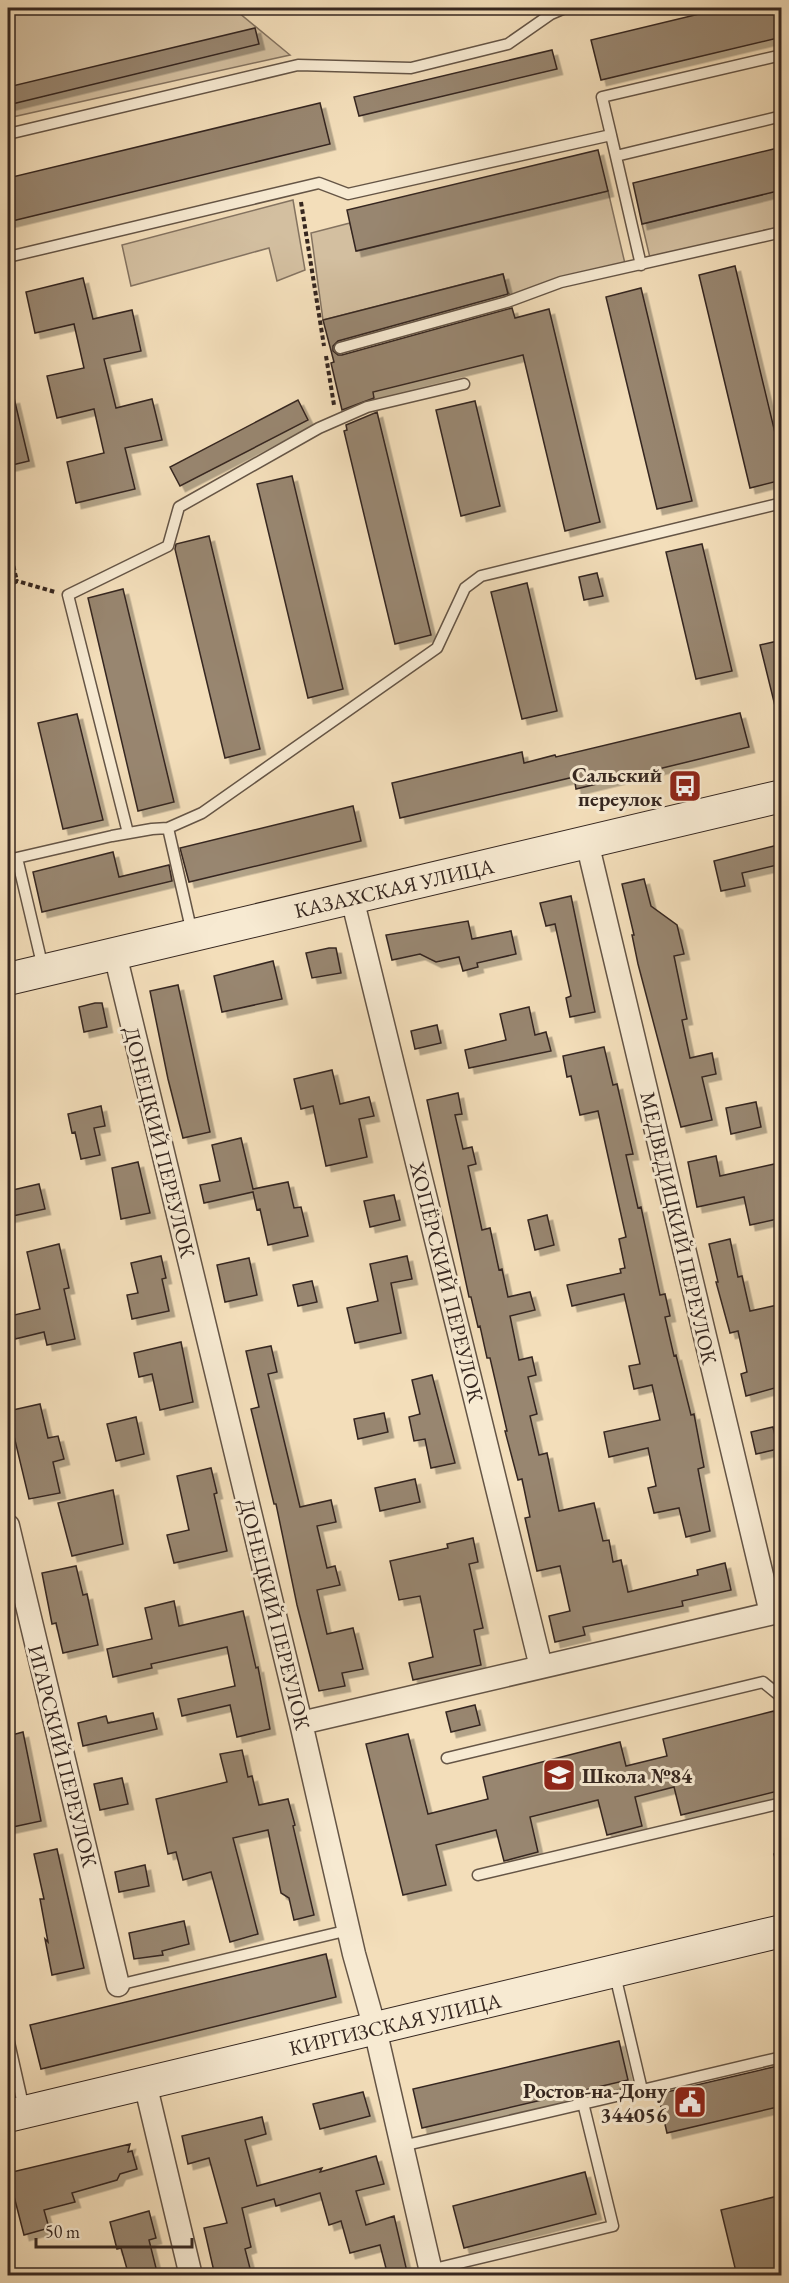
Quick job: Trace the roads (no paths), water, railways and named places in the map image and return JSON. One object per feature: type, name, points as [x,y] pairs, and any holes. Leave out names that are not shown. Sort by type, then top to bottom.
[{"type":"main road","name":"КАЗАХСКАЯ УЛИЦА","points":[[8,979],[782,796]]},
{"type":"main road","name":"КИРГИЗСКАЯ УЛИЦА","points":[[16,2114],[782,1932]]},
{"type":"street","name":"МЕДВЕДИЦКИЙ ПЕРЕУЛОК","points":[[587,843],[776,1612]]},
{"type":"street","name":"ХОПЁРСКИЙ ПЕРЕУЛОК","points":[[352,898],[541,1667]]},
{"type":"street","name":"ДОНЕЦКИЙ ПЕРЕУЛОК","points":[[115,954],[349,1930],[375,2029],[431,2273]]},
{"type":"street","name":"ИГАРСКИЙ ПЕРЕУЛОК","points":[[8,1526],[118,1986]]},
{"type":"street","points":[[301,1723],[776,1612]]},
{"type":"street","points":[[145,2083],[191,2276]]},
{"type":"lane","points":[[8,134],[298,65],[411,68],[508,44],[551,14],[565,8]]},
{"type":"lane","points":[[641,265],[602,97],[782,55]]},
{"type":"lane","points":[[616,156],[782,116]]},
{"type":"lane","points":[[8,257],[319,183],[348,194],[611,135]]},
{"type":"lane","points":[[340,348],[507,302],[561,282],[782,232]]},
{"type":"lane","points":[[128,833],[68,595],[168,546],[179,507],[319,428],[367,407],[464,384]]},
{"type":"lane","points":[[44,970],[12,859],[128,833],[168,828],[202,813],[437,648],[465,588],[481,576],[782,503]]},
{"type":"lane","points":[[168,828],[193,935]]},
{"type":"lane","points":[[447,1758],[763,1682],[780,1696],[782,1703]]},
{"type":"lane","points":[[478,1875],[782,1803]]},
{"type":"lane","points":[[118,1986],[349,1930]]},
{"type":"lane","points":[[614,1971],[642,2090]]},
{"type":"lane","points":[[8,2038],[16,2114]]},
{"type":"lane","points":[[402,2146],[782,2057]]},
{"type":"lane","points":[[431,2273],[613,2226],[583,2103]]},
{"type":"place","name":"Сальский переулок","points":[[685,786]]},
{"type":"place","name":"Школа №84","points":[[559,1775]]},
{"type":"place","name":"Ростов-на-Дону 344056","points":[[690,2102]]}]
